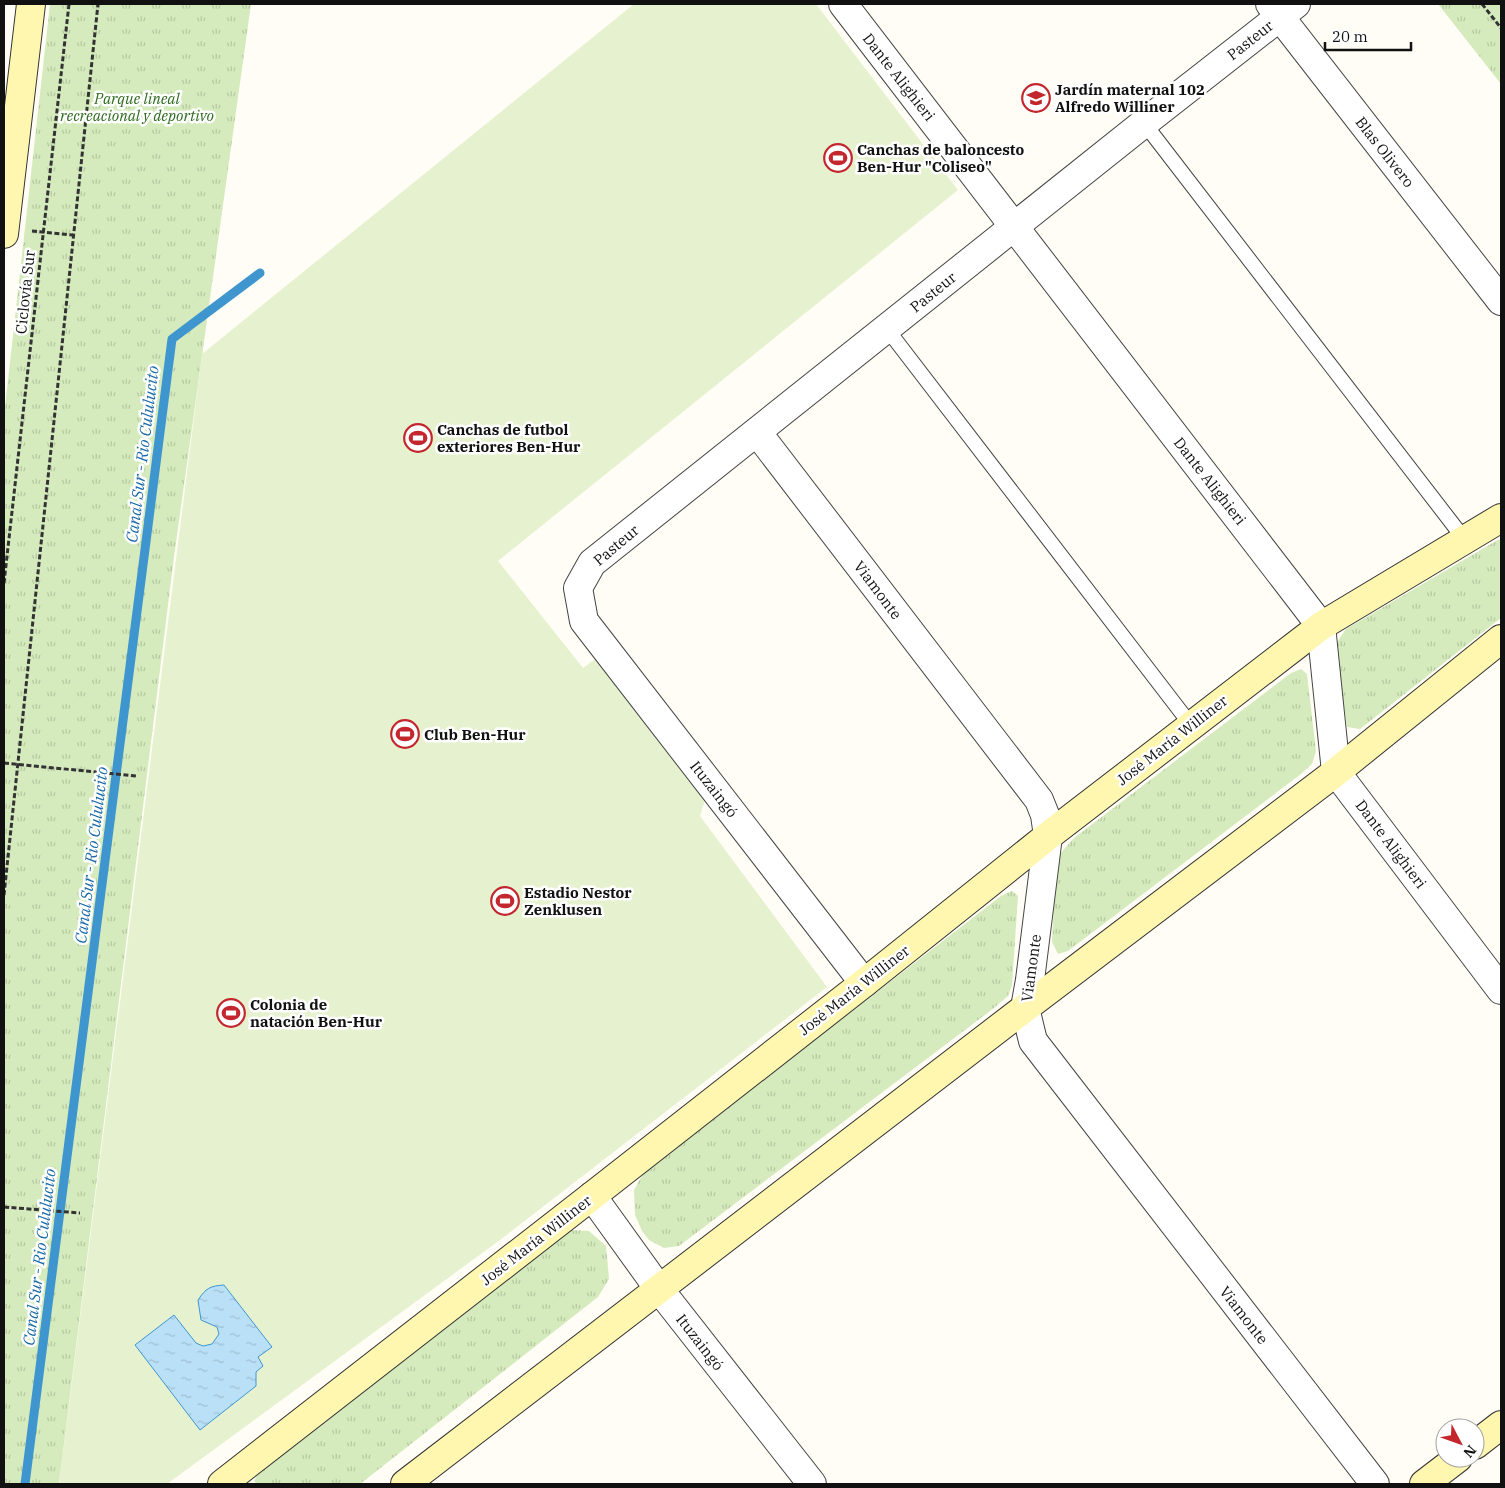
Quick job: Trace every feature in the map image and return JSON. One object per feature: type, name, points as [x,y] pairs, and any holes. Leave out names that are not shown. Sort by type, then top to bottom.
[{"type":"street","points":[[4,231],[31,4]]},
{"type":"street","name":"Dante Alighieri","points":[[842,4],[1321,626]]},
{"type":"street","name":"Pasteur","points":[[578,588],[592,563],[1015,227],[1282,8]]},
{"type":"street","name":"Blas Olivero","points":[[1282,8],[1501,301]]},
{"type":"street","name":"Viamonte","points":[[757,432],[1039,800],[1045,815],[1048,836],[1025,1008],[1033,1041],[1375,1484]]},
{"type":"street","name":"José María Williner","points":[[231,1482],[1048,836],[1321,626],[1501,518]]},
{"type":"street","name":"Ituzaingó","points":[[578,588],[584,621],[864,983]]},
{"type":"street","points":[[1321,626],[1336,772]]},
{"type":"street","points":[[404,1484],[1336,772],[1501,639]]},
{"type":"street","name":"Dante Alighieri","points":[[1336,772],[1501,990]]},
{"type":"street","name":"Ituzaingó","points":[[592,1196],[659,1289],[812,1484]]},
{"type":"street","points":[[1485,1437],[1501,1425]]},
{"type":"street","points":[[1424,1484],[1445,1468]]},
{"type":"lane","points":[[1144,123],[1465,540]]},
{"type":"lane","points":[[887,329],[1191,725]]},
{"type":"path","name":"Ciclovía Sur","points":[[4,583],[69,4]]},
{"type":"path","points":[[4,896],[98,4]]},
{"type":"path","points":[[1482,4],[1501,28]]},
{"type":"path","points":[[4,231],[74,235]]},
{"type":"path","points":[[4,763],[136,776]]},
{"type":"path","points":[[4,1207],[80,1213]]},
{"type":"green space","name":"Parque lineal recreacional y deportivo","points":[[50,4],[251,4],[174,557],[59,1484],[4,1484],[4,416]]},
{"type":"green space","name":"Club Ben-Hur","points":[[634,4],[816,4],[958,190],[498,561],[583,668],[599,656],[705,800],[700,816],[827,987],[500,1240],[167,1484],[59,1484],[202,354]]},
{"type":"green space","points":[[1438,4],[1501,4],[1501,84]]},
{"type":"green space","points":[[1501,538],[1501,618],[1360,729],[1347,727],[1335,645],[1346,629]]},
{"type":"green space","points":[[1301,669],[1307,674],[1316,751],[1312,764],[1068,951],[1058,954],[1052,942],[1056,864],[1059,855],[1074,838],[1291,673]]},
{"type":"green space","points":[[1012,891],[1018,896],[1012,985],[1008,996],[679,1246],[664,1248],[649,1240],[642,1231],[635,1215],[634,1190],[644,1172],[1001,896]]},
{"type":"green space","points":[[571,1230],[589,1231],[606,1246],[609,1279],[598,1297],[360,1484],[257,1484],[254,1481],[260,1469]]},
{"type":"water","points":[[224,1285],[272,1347],[258,1357],[263,1366],[256,1372],[256,1386],[200,1430],[135,1345],[174,1315],[196,1343],[203,1346],[212,1344],[219,1334],[217,1327],[201,1320],[198,1300],[209,1288]]},
{"type":"waterway","name":"Canal Sur - Rio Cululucito","points":[[25,1484],[172,339],[260,273]]},
{"type":"place","name":"Jardín maternal 102 Alfredo Williner","points":[[1036,98]]},
{"type":"place","name":"Canchas de baloncesto Ben-Hur \"Coliseo\"","points":[[838,158]]},
{"type":"place","name":"Canchas de futbol exteriores Ben-Hur","points":[[418,438]]},
{"type":"place","name":"Club Ben-Hur","points":[[405,734]]},
{"type":"place","name":"Estadio Nestor Zenklusen","points":[[505,901]]},
{"type":"place","name":"Colonia de natación Ben-Hur","points":[[231,1013]]}]
